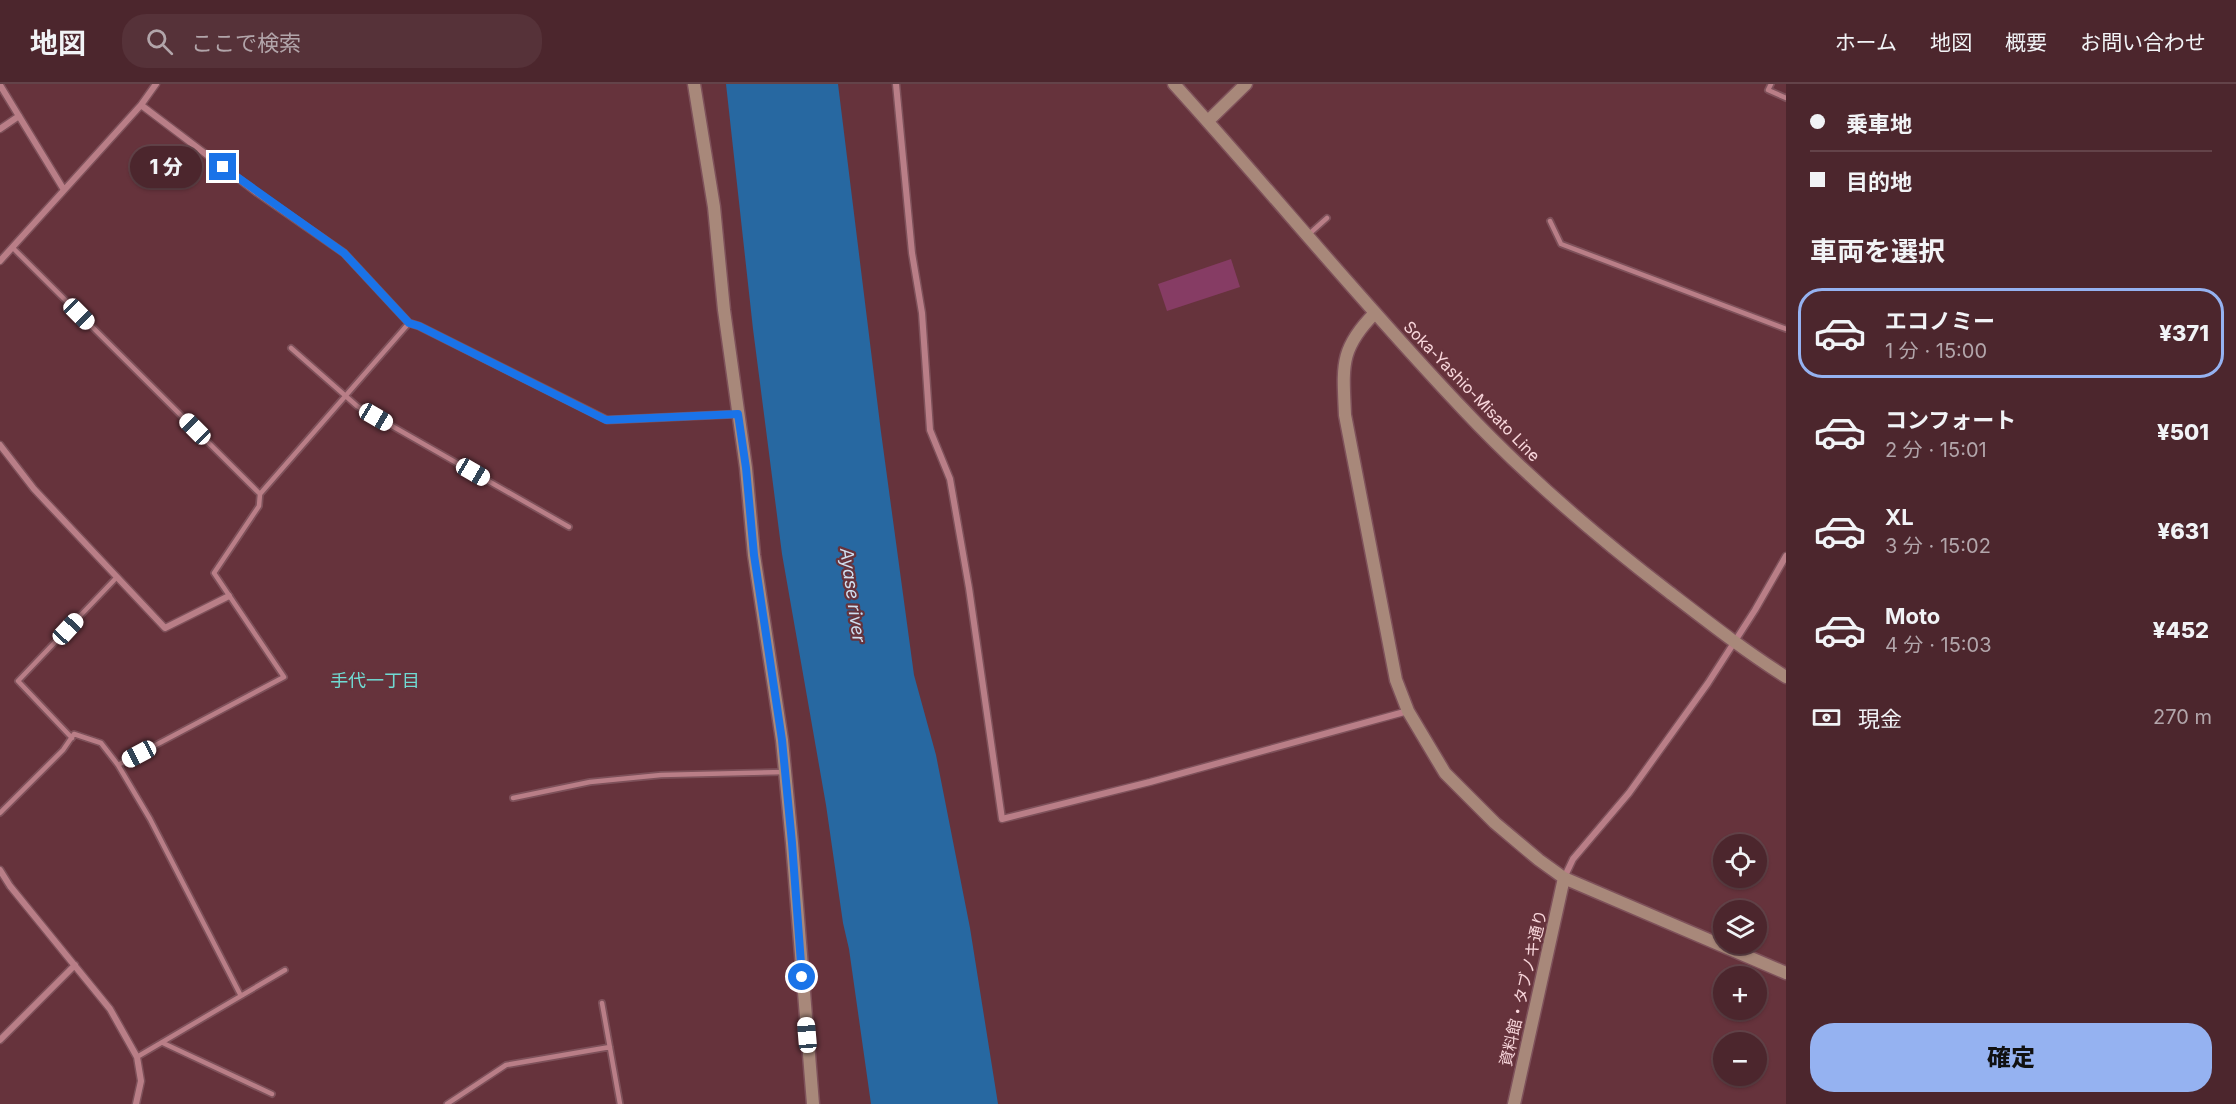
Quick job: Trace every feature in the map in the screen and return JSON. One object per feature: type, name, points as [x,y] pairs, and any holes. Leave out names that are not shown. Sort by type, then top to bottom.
[{"type":"street","points":[[0,261],[141,105],[156,84]]},
{"type":"street","points":[[694,84],[714,207],[724,310],[746,468],[754,555],[785,772],[813,1104]]},
{"type":"street","points":[[896,84],[912,253],[922,314],[930,430],[950,479],[969,588],[1002,819],[1150,782],[1408,711]]},
{"type":"street","name":"Soka-Yashio-Misato Line","points":[[1174,84],[1375,313],[1464,410],[1560,504],[1734,643],[1786,677]]},
{"type":"street","points":[[1208,121],[1246,84]]},
{"type":"street","points":[[0,85],[64,190]]},
{"type":"street","points":[[141,105],[256,192],[344,253],[409,323],[606,420],[738,414]]},
{"type":"street","points":[[0,129],[19,116]]},
{"type":"street","points":[[1375,313],[1359,329],[1350,343],[1343,370],[1345,415],[1396,680],[1408,711],[1445,773],[1495,823],[1564,878],[1786,974]]},
{"type":"street","points":[[0,445],[34,489],[165,628],[229,596]]},
{"type":"street","points":[[1564,878],[1573,859],[1629,793],[1708,683],[1786,556]]},
{"type":"street","points":[[0,870],[10,886],[110,1009],[137,1058],[141,1081],[136,1104]]},
{"type":"street","name":"資料館・タブノキ通り","points":[[1514,1104],[1564,878]]},
{"type":"street","points":[[0,1040],[75,965]]},
{"type":"lane","points":[[1771,84],[1768,90],[1786,98]]},
{"type":"lane","points":[[1308,236],[1327,218]]},
{"type":"lane","points":[[1550,221],[1561,244],[1786,329]]},
{"type":"lane","points":[[13,248],[260,494]]},
{"type":"lane","points":[[118,765],[284,677],[214,573],[259,506],[260,494],[409,323]]},
{"type":"lane","points":[[291,348],[357,406],[569,527]]},
{"type":"lane","points":[[72,738],[18,681],[117,576]]},
{"type":"lane","points":[[0,813],[63,750],[74,734],[101,743],[118,765],[150,819],[241,996]]},
{"type":"lane","points":[[513,798],[590,782],[660,775],[785,772]]},
{"type":"lane","points":[[137,1058],[285,970]]},
{"type":"lane","points":[[602,1004],[620,1104]]},
{"type":"lane","points":[[163,1042],[272,1094]]},
{"type":"lane","points":[[447,1104],[506,1065],[610,1047]]},
{"type":"water","name":"Ayase river","points":[[726,84],[838,84],[914,675],[936,755],[970,928],[998,1104],[871,1104],[826,805],[782,554],[753,329]]},
{"type":"building","points":[[1231,259],[1240,287],[1167,311],[1158,284]]},
{"type":"district","name":"手代一丁目","points":[[375,680]]},
{"type":"route","points":[[223,167],[344,253],[409,323],[606,420],[738,414],[765,638],[782,740],[802,977]]}]
